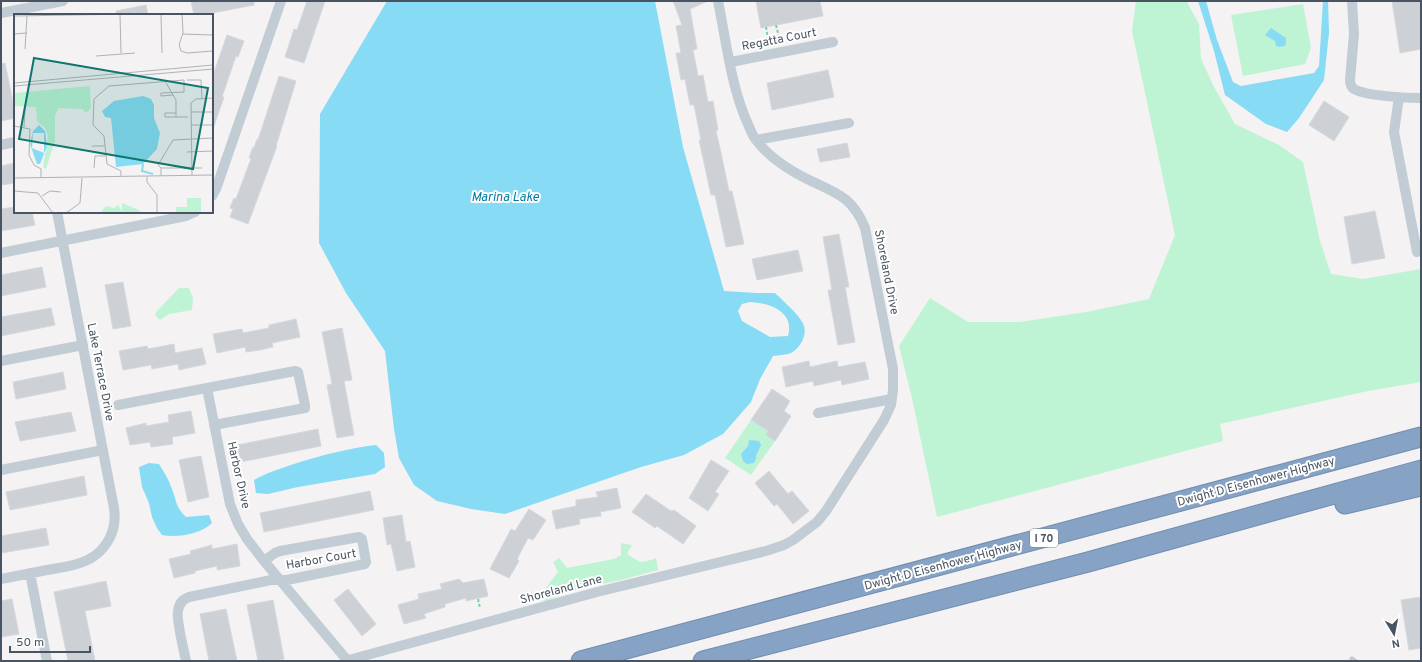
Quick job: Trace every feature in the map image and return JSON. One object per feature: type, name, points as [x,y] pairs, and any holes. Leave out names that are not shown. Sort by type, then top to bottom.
[{"type":"highway","points":[[1181,501],[1421,427]]},
{"type":"highway","name":"Dwight D Eisenhower Highway","points":[[581,661],[1421,437]]},
{"type":"highway","points":[[703,661],[1088,562],[1421,470]]},
{"type":"highway","points":[[1088,562],[1421,486]]},
{"type":"street","points":[[1,13],[63,1]]},
{"type":"street","points":[[213,194],[281,1]]},
{"type":"street","name":"Shoreland Drive","points":[[718,1],[739,100],[745,118],[756,140],[786,167],[808,180],[840,194],[848,201],[858,214],[865,228],[893,369],[892,398],[884,420],[826,511],[809,529],[784,545]]},
{"type":"street","points":[[1352,1],[1354,34],[1350,79],[1351,86],[1354,89],[1366,92],[1399,97],[1421,98]]},
{"type":"street","name":"Regatta Court","points":[[731,62],[833,42]]},
{"type":"street","points":[[1399,97],[1394,132],[1417,252]]},
{"type":"street","points":[[756,140],[849,123]]},
{"type":"street","points":[[1,145],[14,142]]},
{"type":"street","name":"Lake Terrace Drive","points":[[30,573],[76,565],[85,561],[98,554],[108,542],[114,528],[115,513],[57,213]]},
{"type":"street","points":[[1,253],[186,216],[193,213]]},
{"type":"street","points":[[1,361],[82,345]]},
{"type":"street","points":[[118,405],[295,371],[299,374],[305,408],[214,425]]},
{"type":"street","name":"Harbor Drive","points":[[207,388],[230,504],[234,516],[247,539],[346,661]]},
{"type":"street","points":[[818,413],[892,398]]},
{"type":"street","points":[[1,470],[103,450]]},
{"type":"street","name":"Harbor Court","points":[[186,661],[177,614],[180,604],[189,596],[271,580],[287,580],[366,564],[362,539],[359,537],[280,551],[264,561]]},
{"type":"street","name":"Shoreland Lane","points":[[346,661],[597,592],[766,551],[784,545]]},
{"type":"street","points":[[1,579],[30,573],[47,661]]},
{"type":"path","points":[[776,25],[779,37]]},
{"type":"path","points":[[766,27],[768,39]]},
{"type":"path","points":[[478,599],[480,608]]},
{"type":"green space","points":[[1136,1],[1187,1],[1199,24],[1201,59],[1214,87],[1235,124],[1279,145],[1303,162],[1320,241],[1331,274],[1363,279],[1421,269],[1421,382],[1368,391],[1220,424],[1223,441],[937,517],[912,398],[899,346],[930,298],[968,322],[1020,322],[1086,312],[1149,299],[1175,235],[1132,31]]},
{"type":"green space","points":[[1303,4],[1311,48],[1305,64],[1243,76],[1231,15]]},
{"type":"green space","points":[[179,288],[189,288],[193,298],[192,310],[169,314],[160,320],[155,315],[157,311]]},
{"type":"green space","points":[[751,420],[768,431],[775,441],[751,475],[725,458]]},
{"type":"green space","points":[[621,543],[632,545],[627,554],[638,561],[643,562],[656,558],[658,570],[587,587],[562,594],[547,601],[535,600],[531,592],[541,594],[558,572],[553,562],[559,558],[567,568],[614,559],[621,555]]},
{"type":"water","name":"Marina Lake","points":[[387,1],[655,1],[683,147],[724,291],[775,293],[796,313],[802,322],[805,330],[804,338],[797,348],[791,353],[773,356],[760,379],[751,402],[723,434],[684,455],[641,467],[505,514],[471,509],[437,501],[414,485],[399,458],[385,351],[346,293],[319,243],[320,114]],"holes":[[[750,302],[765,304],[779,310],[784,315],[788,320],[788,336],[770,337],[742,321],[738,311],[742,304]]]},
{"type":"water","points":[[1198,1],[1206,1],[1217,40],[1233,82],[1241,86],[1314,73],[1319,66],[1323,1],[1328,1],[1329,33],[1324,80],[1299,118],[1287,132],[1266,124],[1225,95],[1214,51]]},
{"type":"water","points":[[1271,28],[1286,38],[1285,46],[1276,46],[1275,41],[1265,35]]},
{"type":"water","points":[[749,440],[759,441],[761,445],[754,463],[747,464],[743,461],[741,454],[748,446]]},
{"type":"water","points":[[376,445],[384,453],[385,467],[375,474],[298,487],[268,494],[256,493],[254,480],[270,472],[326,455]]},
{"type":"water","points":[[149,463],[159,464],[169,482],[178,507],[186,517],[209,515],[212,523],[202,530],[188,534],[175,536],[162,535],[152,517],[149,503],[142,487],[139,467]]},
{"type":"building","points":[[191,1],[254,1],[254,5],[207,14],[194,14]]},
{"type":"building","points":[[307,1],[325,1],[304,63],[285,57],[294,29],[297,30]]},
{"type":"building","points":[[673,1],[708,1],[690,9],[697,49],[693,50],[698,76],[703,75],[708,102],[713,101],[718,130],[716,131],[729,191],[732,191],[744,244],[726,247],[715,195],[711,195],[699,140],[701,140],[694,105],[690,105],[685,79],[681,80],[676,53],[681,53],[676,26],[682,25]]},
{"type":"building","points":[[756,1],[820,1],[823,16],[761,28]]},
{"type":"building","points":[[1392,1],[1421,1],[1421,49],[1400,53]]},
{"type":"building","points":[[146,5],[148,14],[117,14],[116,11]]},
{"type":"building","points":[[227,35],[244,41],[238,57],[236,56],[213,129],[213,75]]},
{"type":"building","points":[[5,63],[14,107],[14,118],[1,121],[1,64]]},
{"type":"building","points":[[828,70],[834,97],[772,110],[767,83]]},
{"type":"building","points":[[279,76],[296,81],[277,146],[248,224],[230,217],[233,209],[230,208],[234,198],[236,199],[251,159],[249,158],[257,139],[258,140]]},
{"type":"building","points":[[1324,101],[1349,117],[1334,141],[1309,125]]},
{"type":"building","points":[[847,143],[850,157],[820,162],[817,149]]},
{"type":"building","points":[[14,163],[14,183],[1,185],[1,166]]},
{"type":"building","points":[[14,207],[14,213],[32,213],[35,225],[1,231],[1,209]]},
{"type":"building","points":[[1375,211],[1385,258],[1352,264],[1344,217]]},
{"type":"building","points":[[839,234],[849,287],[845,287],[855,342],[838,345],[828,290],[832,290],[823,237]]},
{"type":"building","points":[[798,250],[803,271],[757,280],[752,259]]},
{"type":"building","points":[[42,267],[46,287],[1,296],[1,275]]},
{"type":"building","points":[[123,282],[131,326],[113,329],[105,285]]},
{"type":"building","points":[[51,308],[55,325],[1,336],[1,317]]},
{"type":"building","points":[[296,319],[300,337],[272,343],[273,347],[260,350],[246,352],[245,347],[217,353],[213,334],[242,329],[243,333],[269,328],[269,325]]},
{"type":"building","points":[[342,328],[352,380],[344,381],[354,435],[337,438],[327,385],[332,384],[322,332]]},
{"type":"building","points":[[174,344],[175,353],[202,348],[206,364],[179,370],[178,364],[152,369],[151,365],[123,370],[119,351],[147,346],[148,349]]},
{"type":"building","points":[[809,361],[810,367],[837,361],[838,367],[865,362],[869,379],[842,385],[841,380],[814,386],[813,381],[786,387],[782,367]]},
{"type":"building","points":[[63,372],[66,389],[16,399],[13,382]]},
{"type":"building","points":[[772,389],[790,401],[784,411],[791,416],[775,441],[766,435],[768,431],[751,420]]},
{"type":"building","points":[[191,411],[195,433],[172,437],[173,444],[151,447],[150,442],[130,445],[126,428],[146,423],[146,426],[169,422],[168,415]]},
{"type":"building","points":[[71,412],[76,431],[20,441],[15,422]]},
{"type":"building","points":[[318,429],[321,446],[241,462],[237,445]]},
{"type":"building","points":[[201,456],[209,497],[188,502],[179,460]]},
{"type":"building","points":[[711,460],[729,471],[715,492],[719,494],[708,511],[689,498]]},
{"type":"building","points":[[769,471],[788,494],[792,491],[809,511],[793,524],[777,504],[774,506],[755,483]]},
{"type":"building","points":[[84,476],[87,495],[10,510],[6,492]]},
{"type":"building","points":[[617,488],[621,508],[600,512],[601,516],[579,519],[580,524],[556,529],[552,511],[576,506],[576,500],[598,497],[596,492]]},
{"type":"building","points":[[370,491],[374,510],[264,532],[260,513]]},
{"type":"building","points":[[646,494],[671,511],[674,510],[696,526],[683,544],[657,526],[655,528],[632,512]]},
{"type":"building","points":[[529,509],[546,520],[533,540],[528,538],[517,559],[519,561],[509,578],[490,569],[511,529],[515,531]]},
{"type":"building","points":[[402,515],[406,542],[410,541],[415,567],[397,571],[391,544],[387,545],[383,518]]},
{"type":"building","points":[[46,528],[49,545],[1,553],[1,536]]},
{"type":"building","points":[[237,544],[240,566],[217,570],[217,566],[174,578],[169,559],[191,554],[190,551],[212,545],[212,549]]},
{"type":"building","points":[[459,579],[463,583],[484,579],[488,596],[466,601],[466,598],[445,604],[445,607],[424,614],[426,618],[404,624],[398,605],[419,599],[418,594],[442,589],[440,584]]},
{"type":"building","points":[[106,581],[111,606],[85,611],[95,661],[68,661],[54,592]]},
{"type":"building","points":[[348,589],[376,624],[362,636],[334,600]]},
{"type":"building","points":[[1421,597],[1421,648],[1409,650],[1401,600]]},
{"type":"building","points":[[12,599],[19,634],[1,637],[1,601]]},
{"type":"building","points":[[273,600],[284,659],[274,661],[258,661],[247,605]]},
{"type":"building","points":[[226,609],[237,661],[209,661],[200,614]]}]
